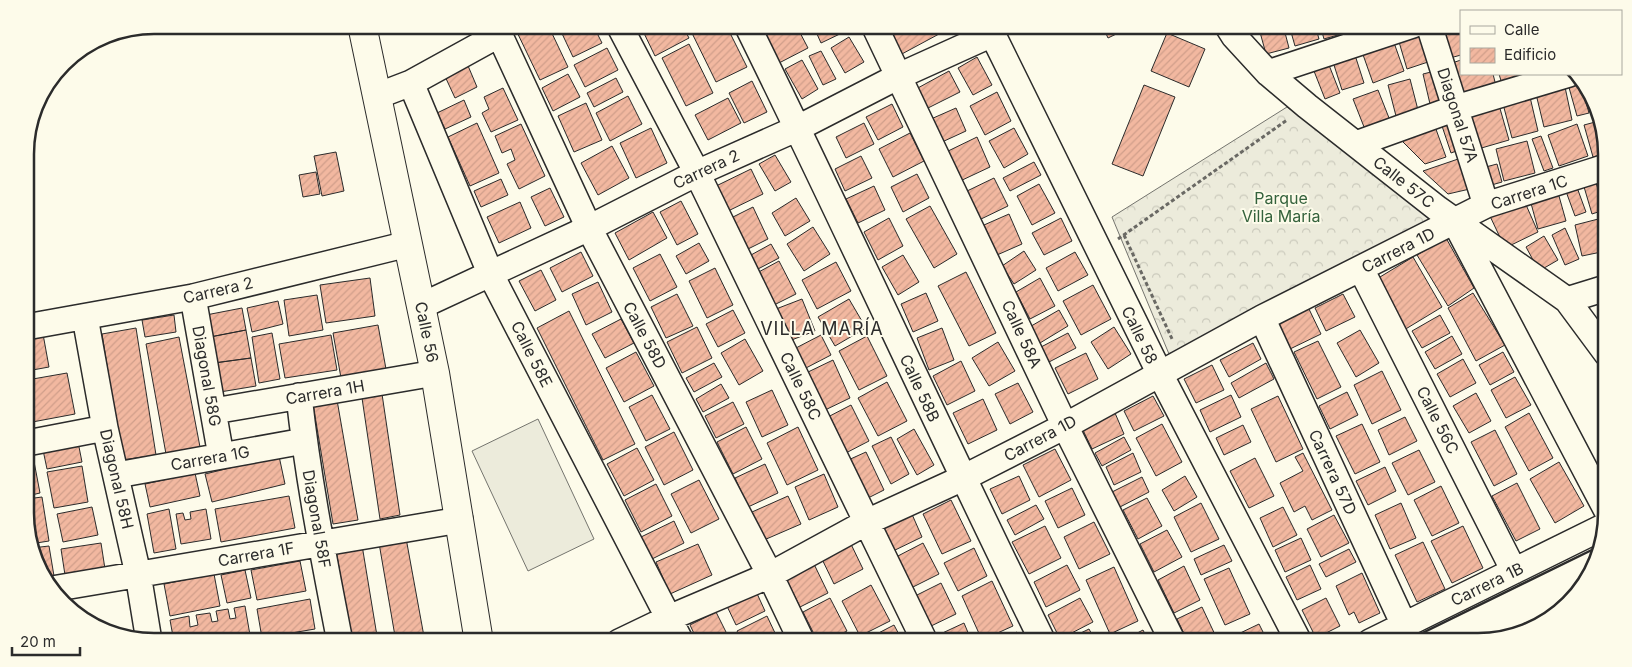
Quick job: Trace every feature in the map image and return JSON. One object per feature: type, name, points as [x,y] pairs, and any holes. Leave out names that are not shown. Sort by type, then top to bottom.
[{"type":"main road","name":"Calle 56","points":[[364,34],[435,373],[478,633]]},
{"type":"street","points":[[377,96],[411,83],[489,34]]},
{"type":"street","name":"Calle 58D","points":[[499,34],[589,228],[770,575],[798,633]]},
{"type":"street","name":"Calle 58C","points":[[623,34],[697,172],[921,633]]},
{"type":"street","name":"Calle 58B","points":[[751,34],[1039,633]]},
{"type":"street","name":"Calle 58A","points":[[878,34],[1065,426],[1168,633]]},
{"type":"street","name":"Carrera 2","points":[[421,306],[589,228],[697,172],[798,128],[980,34]]},
{"type":"street","name":"Calle 58","points":[[992,34],[1160,374],[1294,633]]},
{"type":"street","name":"Calle 57C","points":[[1233,34],[1268,73],[1307,106],[1455,221],[1567,300],[1598,343]]},
{"type":"street","points":[[1268,73],[1386,34]]},
{"type":"street","name":"Diagonal 57A","points":[[1432,34],[1486,205]]},
{"type":"street","points":[[1356,144],[1456,108],[1566,75]]},
{"type":"street","name":"Calle 58E","points":[[411,83],[491,275],[669,618]]},
{"type":"street","name":"Carrera 1C","points":[[1455,221],[1486,205],[1598,170]]},
{"type":"street","points":[[1455,221],[1598,494]]},
{"type":"street","name":"Carrera 1D","points":[[638,633],[770,575],[867,522],[963,478],[1065,426],[1262,318],[1455,221]]},
{"type":"street","name":"Carrera 2","points":[[34,325],[193,297],[408,244]]},
{"type":"street","name":"Calle 56C","points":[[1361,268],[1514,571]]},
{"type":"street","points":[[1567,300],[1598,290]]},
{"type":"street","name":"Diagonal 58G","points":[[193,297],[221,456]]},
{"type":"street","name":"Diagonal 58H","points":[[86,316],[105,428],[138,574],[148,633]]},
{"type":"street","name":"Carrera 57D","points":[[1262,318],[1404,625]]},
{"type":"street","name":"Carrera 1H","points":[[214,412],[435,373]]},
{"type":"street","name":"Diagonal 58F","points":[[299,396],[320,543],[338,633]]},
{"type":"street","points":[[34,442],[105,428]]},
{"type":"street","name":"Carrera 1G","points":[[117,475],[304,441]]},
{"type":"street","name":"Carrera 1F","points":[[60,588],[460,520]]},
{"type":"street","name":"Carrera 1B","points":[[1388,633],[1597,530]]},
{"type":"street","points":[[669,618],[676,633]]},
{"type":"path","points":[[1100,252],[1307,106]]},
{"type":"path","points":[[1124,235],[1182,362]]},
{"type":"green space","name":"Parque Villa María","points":[[1287,107],[1437,219],[1169,354],[1112,217]]},
{"type":"green space","points":[[538,419],[594,539],[528,571],[472,451]]},
{"type":"building","points":[[518,34],[552,34],[568,67],[540,80]]},
{"type":"building","points":[[562,34],[598,34],[602,43],[573,57]]},
{"type":"building","points":[[644,34],[687,34],[689,38],[655,56]]},
{"type":"building","points":[[692,34],[730,34],[747,67],[716,82]]},
{"type":"building","points":[[764,34],[801,34],[808,48],[779,63]]},
{"type":"building","points":[[817,34],[840,34],[821,43]]},
{"type":"building","points":[[889,34],[939,34],[900,55]]},
{"type":"building","points":[[1106,34],[1116,34],[1108,38]]},
{"type":"building","points":[[1167,34],[1205,49],[1189,87],[1151,71]]},
{"type":"building","points":[[1260,34],[1285,34],[1289,48],[1266,54]]},
{"type":"building","points":[[1292,34],[1318,34],[1319,39],[1295,46]]},
{"type":"building","points":[[1323,34],[1341,34],[1324,39]]},
{"type":"building","points":[[1424,34],[1431,61],[1407,69],[1397,35]]},
{"type":"building","points":[[1443,34],[1460,34],[1460,55],[1450,58]]},
{"type":"building","points":[[849,37],[864,62],[845,73],[831,48]]},
{"type":"building","points":[[1392,37],[1404,71],[1373,83],[1361,49]]},
{"type":"building","points":[[689,44],[713,93],[686,106],[662,58]]},
{"type":"building","points":[[607,48],[618,70],[585,87],[574,65]]},
{"type":"building","points":[[821,51],[836,79],[823,85],[809,56]]},
{"type":"building","points":[[1354,52],[1364,83],[1342,90],[1332,59]]},
{"type":"building","points":[[977,57],[992,85],[973,95],[958,68]]},
{"type":"building","points":[[802,60],[818,89],[802,99],[785,69]]},
{"type":"building","points":[[1327,60],[1340,93],[1325,99],[1312,66]]},
{"type":"building","points":[[1460,60],[1460,75],[1493,75],[1496,86],[1462,96],[1452,63]]},
{"type":"building","points":[[466,61],[477,87],[455,98],[443,72]]},
{"type":"building","points":[[1439,70],[1447,100],[1430,104],[1423,74]]},
{"type":"building","points":[[949,71],[960,92],[926,109],[916,89]]},
{"type":"building","points":[[568,74],[580,97],[553,111],[542,88]]},
{"type":"building","points":[[1499,75],[1524,75],[1502,84]]},
{"type":"building","points":[[616,78],[623,92],[594,107],[587,93]]},
{"type":"building","points":[[1410,79],[1418,110],[1396,116],[1388,85]]},
{"type":"building","points":[[752,81],[767,112],[744,123],[729,93]]},
{"type":"building","points":[[1574,82],[1578,87],[1589,113],[1577,116],[1568,84]]},
{"type":"building","points":[[1144,85],[1175,97],[1143,176],[1112,164]]},
{"type":"building","points":[[1565,87],[1572,120],[1544,127],[1536,94]]},
{"type":"building","points":[[503,88],[518,120],[491,132],[482,113],[489,109],[484,97]]},
{"type":"building","points":[[1378,90],[1391,123],[1366,132],[1353,99]]},
{"type":"building","points":[[997,92],[1011,121],[985,135],[970,106]]},
{"type":"building","points":[[628,96],[642,124],[610,141],[596,113]]},
{"type":"building","points":[[1530,97],[1538,131],[1512,138],[1503,104]]},
{"type":"building","points":[[728,98],[741,123],[708,140],[695,115]]},
{"type":"building","points":[[464,100],[471,117],[445,129],[437,113]]},
{"type":"building","points":[[586,103],[602,140],[574,152],[558,116]]},
{"type":"building","points":[[892,104],[903,127],[878,140],[866,117]]},
{"type":"building","points":[[1499,105],[1509,140],[1478,149],[1468,113]]},
{"type":"building","points":[[956,108],[966,131],[942,142],[931,119]]},
{"type":"building","points":[[1451,116],[1462,149],[1451,153],[1440,120]]},
{"type":"building","points":[[1433,121],[1446,157],[1425,164],[1396,135]]},
{"type":"building","points":[[1594,122],[1598,155],[1593,157],[1584,125]]},
{"type":"building","points":[[477,123],[499,173],[470,186],[448,137]]},
{"type":"building","points":[[864,123],[874,144],[846,158],[836,137]]},
{"type":"building","points":[[521,124],[545,176],[519,189],[507,164],[515,160],[511,149],[502,153],[495,136]]},
{"type":"building","points":[[1577,124],[1588,156],[1559,166],[1548,135]]},
{"type":"building","points":[[651,128],[667,163],[636,178],[620,143]]},
{"type":"building","points":[[1014,128],[1028,154],[1004,168],[989,141]]},
{"type":"building","points":[[910,133],[924,161],[893,177],[879,149]]},
{"type":"building","points":[[1541,136],[1553,168],[1544,171],[1532,139]]},
{"type":"building","points":[[977,137],[990,167],[958,182],[944,153]]},
{"type":"building","points":[[1527,141],[1535,173],[1504,181],[1496,149]]},
{"type":"building","points":[[612,146],[629,178],[598,195],[581,163]]},
{"type":"building","points":[[336,152],[344,191],[322,196],[314,156]]},
{"type":"building","points":[[775,155],[791,182],[775,191],[759,164]]},
{"type":"building","points":[[861,156],[872,178],[845,191],[835,169]]},
{"type":"building","points":[[1464,157],[1474,188],[1448,194],[1423,171]]},
{"type":"building","points":[[1034,162],[1041,175],[1010,191],[1003,178]]},
{"type":"building","points":[[1497,164],[1502,182],[1488,186],[1482,168]]},
{"type":"building","points":[[751,169],[763,194],[726,212],[714,187]]},
{"type":"building","points":[[316,172],[320,194],[303,197],[299,175]]},
{"type":"building","points":[[917,174],[929,198],[903,212],[891,187]]},
{"type":"building","points":[[1594,176],[1598,190],[1598,212],[1592,214],[1582,180]]},
{"type":"building","points":[[994,178],[1008,206],[979,220],[965,192]]},
{"type":"building","points":[[501,179],[508,195],[481,207],[474,191]]},
{"type":"building","points":[[1575,182],[1586,212],[1575,216],[1564,186]]},
{"type":"building","points":[[1039,184],[1055,213],[1032,225],[1017,196]]},
{"type":"building","points":[[874,186],[885,210],[858,223],[846,199]]},
{"type":"building","points":[[550,188],[564,217],[545,226],[531,197]]},
{"type":"building","points":[[1557,189],[1566,221],[1538,229],[1529,196]]},
{"type":"building","points":[[796,198],[810,221],[785,236],[772,213]]},
{"type":"building","points":[[1523,198],[1538,232],[1505,248],[1489,214]]},
{"type":"building","points":[[681,201],[698,234],[677,245],[660,212]]},
{"type":"building","points":[[520,202],[531,228],[499,243],[487,217]]},
{"type":"building","points":[[930,206],[957,254],[934,268],[906,219]]},
{"type":"building","points":[[753,207],[768,239],[746,250],[731,218]]},
{"type":"building","points":[[653,212],[667,238],[629,260],[615,233]]},
{"type":"building","points":[[1009,214],[1022,244],[997,255],[984,225]]},
{"type":"building","points":[[889,218],[903,246],[878,260],[864,232]]},
{"type":"building","points":[[1061,218],[1072,241],[1044,255],[1032,233]]},
{"type":"building","points":[[1598,219],[1598,253],[1582,256],[1575,225]]},
{"type":"building","points":[[813,227],[830,254],[804,271],[787,244]]},
{"type":"building","points":[[1565,228],[1579,259],[1565,265],[1552,235]]},
{"type":"building","points":[[1544,236],[1558,260],[1539,271],[1526,247]]},
{"type":"building","points":[[1446,238],[1474,288],[1448,306],[1417,255]]},
{"type":"building","points":[[699,243],[709,261],[686,274],[676,256]]},
{"type":"building","points":[[771,244],[779,258],[758,269],[751,255]]},
{"type":"building","points":[[1024,251],[1036,270],[1014,284],[1002,266]]},
{"type":"building","points":[[581,252],[593,276],[562,292],[550,268]]},
{"type":"building","points":[[1075,252],[1088,275],[1058,291],[1046,268]]},
{"type":"building","points":[[660,254],[677,287],[650,301],[633,268]]},
{"type":"building","points":[[903,255],[919,282],[898,295],[882,267]]},
{"type":"building","points":[[1413,257],[1442,307],[1404,330],[1375,280]]},
{"type":"building","points":[[779,261],[796,294],[772,306],[755,274]]},
{"type":"building","points":[[836,262],[851,291],[817,309],[802,280]]},
{"type":"building","points":[[715,268],[733,305],[707,318],[689,281]]},
{"type":"building","points":[[541,270],[556,300],[535,311],[519,281]]},
{"type":"building","points":[[966,272],[996,333],[969,346],[938,286]]},
{"type":"building","points":[[370,278],[375,316],[326,323],[320,285]]},
{"type":"building","points":[[1040,278],[1055,306],[1030,319],[1016,292]]},
{"type":"building","points":[[598,282],[612,312],[586,325],[572,294]]},
{"type":"building","points":[[1093,285],[1111,319],[1081,335],[1063,301]]},
{"type":"building","points":[[926,293],[938,321],[913,332],[901,304]]},
{"type":"building","points":[[1473,293],[1505,345],[1476,361],[1448,308]]},
{"type":"building","points":[[677,294],[693,326],[666,338],[651,307]]},
{"type":"building","points":[[1343,294],[1355,317],[1326,331],[1315,308]]},
{"type":"building","points":[[317,295],[323,330],[289,336],[284,300]]},
{"type":"building","points":[[802,299],[815,331],[789,341],[776,309]]},
{"type":"building","points":[[849,299],[866,328],[835,346],[818,317]]},
{"type":"building","points":[[278,301],[283,324],[252,332],[247,308]]},
{"type":"building","points":[[1308,307],[1321,334],[1290,349],[1277,322]]},
{"type":"building","points":[[242,308],[246,330],[210,337],[206,315]]},
{"type":"building","points":[[733,310],[745,333],[718,347],[706,324]]},
{"type":"building","points":[[1059,310],[1068,326],[1035,346],[1026,329]]},
{"type":"building","points":[[569,311],[635,444],[603,460],[537,328]]},
{"type":"building","points":[[174,315],[176,332],[145,337],[142,320]]},
{"type":"building","points":[[1440,315],[1450,333],[1422,348],[1412,331]]},
{"type":"building","points":[[621,319],[634,343],[605,358],[592,334]]},
{"type":"building","points":[[378,325],[386,369],[341,378],[333,333]]},
{"type":"building","points":[[697,327],[712,358],[682,373],[667,342]]},
{"type":"building","points":[[1114,327],[1131,354],[1108,369],[1091,342]]},
{"type":"building","points":[[136,328],[156,455],[122,460],[102,334]]},
{"type":"building","points":[[942,328],[954,360],[929,370],[917,338]]},
{"type":"building","points":[[246,330],[251,358],[214,363],[210,337]]},
{"type":"building","points":[[1360,330],[1379,363],[1356,377],[1337,343]]},
{"type":"building","points":[[272,333],[280,379],[259,383],[252,337]]},
{"type":"building","points":[[1068,333],[1076,348],[1049,362],[1041,347]]},
{"type":"building","points":[[43,334],[49,367],[34,370],[34,336]]},
{"type":"building","points":[[331,335],[337,370],[285,378],[279,344]]},
{"type":"building","points":[[821,335],[831,355],[804,369],[794,349]]},
{"type":"building","points":[[867,336],[887,376],[859,390],[839,351]]},
{"type":"building","points":[[1452,336],[1462,354],[1435,369],[1425,352]]},
{"type":"building","points":[[179,337],[200,447],[166,454],[146,344]]},
{"type":"building","points":[[745,339],[763,371],[739,385],[721,353]]},
{"type":"building","points":[[1318,341],[1341,387],[1317,399],[1294,352]]},
{"type":"building","points":[[998,342],[1015,371],[989,386],[972,358]]},
{"type":"building","points":[[1253,343],[1261,359],[1229,377],[1220,360]]},
{"type":"building","points":[[636,352],[654,386],[624,402],[606,368]]},
{"type":"building","points":[[1503,352],[1514,372],[1490,385],[1479,365]]},
{"type":"building","points":[[1086,353],[1098,379],[1068,394],[1055,368]]},
{"type":"building","points":[[251,358],[256,386],[220,392],[214,363]]},
{"type":"building","points":[[1463,359],[1476,383],[1450,397],[1437,374]]},
{"type":"building","points":[[833,360],[850,398],[823,411],[806,373]]},
{"type":"building","points":[[961,361],[975,391],[947,405],[933,376]]},
{"type":"building","points":[[714,363],[722,377],[694,392],[686,378]]},
{"type":"building","points":[[1266,363],[1274,379],[1239,398],[1231,383]]},
{"type":"building","points":[[1212,365],[1224,390],[1196,403],[1184,379]]},
{"type":"building","points":[[1382,371],[1401,410],[1372,424],[1354,385]]},
{"type":"building","points":[[67,373],[75,414],[34,422],[34,379]]},
{"type":"building","points":[[1515,377],[1531,405],[1506,418],[1491,390]]},
{"type":"building","points":[[887,382],[907,421],[878,436],[858,398]]},
{"type":"building","points":[[1018,383],[1033,412],[1010,424],[995,394]]},
{"type":"building","points":[[721,384],[729,398],[703,412],[696,399]]},
{"type":"building","points":[[772,390],[788,425],[762,437],[746,402]]},
{"type":"building","points":[[1347,392],[1358,415],[1330,429],[1319,406]]},
{"type":"building","points":[[1476,393],[1491,421],[1469,433],[1453,406]]},
{"type":"building","points":[[382,394],[400,515],[380,519],[362,398]]},
{"type":"building","points":[[652,395],[670,429],[646,441],[629,407]]},
{"type":"building","points":[[1231,395],[1241,417],[1210,432],[1200,410]]},
{"type":"building","points":[[1153,396],[1164,416],[1134,431],[1124,411]]},
{"type":"building","points":[[1278,396],[1303,449],[1276,462],[1251,409]]},
{"type":"building","points":[[983,399],[997,430],[968,444],[953,413]]},
{"type":"building","points":[[337,400],[358,520],[333,524],[313,404]]},
{"type":"building","points":[[733,402],[744,424],[716,438],[705,416]]},
{"type":"building","points":[[851,405],[869,441],[842,455],[824,419]]},
{"type":"building","points":[[1115,413],[1124,434],[1092,449],[1082,428]]},
{"type":"building","points":[[1529,413],[1553,458],[1529,471],[1505,427]]},
{"type":"building","points":[[1405,417],[1417,441],[1389,455],[1378,430]]},
{"type":"building","points":[[1162,424],[1182,462],[1156,476],[1136,438]]},
{"type":"building","points":[[1362,424],[1380,462],[1355,474],[1336,436]]},
{"type":"building","points":[[1243,425],[1251,442],[1224,455],[1216,438]]},
{"type":"building","points":[[746,427],[762,459],[733,474],[717,442]]},
{"type":"building","points":[[798,427],[818,470],[787,485],[767,443]]},
{"type":"building","points":[[914,429],[934,465],[917,475],[897,439]]},
{"type":"building","points":[[1495,430],[1517,474],[1494,486],[1471,442]]},
{"type":"building","points":[[674,432],[693,470],[664,485],[645,447]]},
{"type":"building","points":[[891,437],[909,474],[891,484],[872,446]]},
{"type":"building","points":[[1124,437],[1131,450],[1102,466],[1095,453]]},
{"type":"building","points":[[78,442],[82,462],[47,469],[43,450]]},
{"type":"building","points":[[637,448],[654,480],[624,496],[607,464]]},
{"type":"building","points":[[1055,449],[1071,480],[1039,497],[1023,465]]},
{"type":"building","points":[[1419,450],[1435,482],[1408,495],[1392,463]]},
{"type":"building","points":[[866,452],[884,490],[864,500],[846,461]]},
{"type":"building","points":[[1133,453],[1141,472],[1114,485],[1106,467]]},
{"type":"building","points":[[1303,453],[1332,510],[1312,520],[1305,506],[1294,512],[1280,483],[1303,471],[1295,457]]},
{"type":"building","points":[[279,456],[285,484],[212,502],[205,474]]},
{"type":"building","points":[[1255,458],[1274,496],[1249,508],[1230,471]]},
{"type":"building","points":[[34,462],[40,493],[34,494]]},
{"type":"building","points":[[1559,462],[1584,506],[1555,523],[1530,479]]},
{"type":"building","points":[[765,464],[778,493],[748,507],[735,478]]},
{"type":"building","points":[[82,466],[88,502],[54,508],[47,472]]},
{"type":"building","points":[[1385,467],[1396,491],[1368,505],[1356,481]]},
{"type":"building","points":[[195,473],[200,496],[150,507],[145,484]]},
{"type":"building","points":[[824,474],[838,507],[809,520],[795,487]]},
{"type":"building","points":[[1019,476],[1030,500],[1002,514],[990,489]]},
{"type":"building","points":[[1185,476],[1197,497],[1174,511],[1162,490]]},
{"type":"building","points":[[1142,477],[1149,492],[1118,508],[1110,493]]},
{"type":"building","points":[[699,480],[719,519],[691,533],[671,494]]},
{"type":"building","points":[[1517,483],[1540,529],[1516,541],[1492,496]]},
{"type":"building","points":[[656,484],[672,516],[641,532],[625,500]]},
{"type":"building","points":[[1441,486],[1459,523],[1432,536],[1414,500]]},
{"type":"building","points":[[1072,488],[1085,515],[1058,528],[1045,501]]},
{"type":"building","points":[[289,496],[295,528],[221,542],[215,509]]},
{"type":"building","points":[[788,496],[801,524],[764,540],[752,512]]},
{"type":"building","points":[[42,497],[49,541],[38,543],[34,498]]},
{"type":"building","points":[[1147,498],[1162,526],[1138,539],[1123,510]]},
{"type":"building","points":[[951,500],[971,541],[942,554],[923,514]]},
{"type":"building","points":[[1201,503],[1219,539],[1191,552],[1174,517]]},
{"type":"building","points":[[1401,503],[1416,538],[1390,549],[1375,515]]},
{"type":"building","points":[[1036,505],[1044,519],[1015,535],[1007,520]]},
{"type":"building","points":[[92,507],[98,535],[63,542],[57,514]]},
{"type":"building","points":[[1283,507],[1297,535],[1273,547],[1260,518]]},
{"type":"building","points":[[169,509],[176,549],[154,553],[147,514]]},
{"type":"building","points":[[206,509],[211,539],[181,544],[176,514],[183,513],[185,520],[191,519],[190,512]]},
{"type":"building","points":[[911,512],[922,537],[891,552],[880,527]]},
{"type":"building","points":[[1334,515],[1349,543],[1321,557],[1307,529]]},
{"type":"building","points":[[674,521],[684,543],[652,559],[641,537]]},
{"type":"building","points":[[1094,522],[1110,554],[1079,569],[1064,537]]},
{"type":"building","points":[[1045,526],[1061,558],[1029,574],[1012,542]]},
{"type":"building","points":[[1463,526],[1483,568],[1452,583],[1431,541]]},
{"type":"building","points":[[1167,530],[1182,557],[1154,572],[1140,544]]},
{"type":"building","points":[[406,538],[423,633],[394,633],[379,543]]},
{"type":"building","points":[[1301,538],[1311,560],[1285,572],[1275,550]]},
{"type":"building","points":[[849,540],[863,569],[834,584],[820,555]]},
{"type":"building","points":[[1423,542],[1445,589],[1417,602],[1395,555]]},
{"type":"building","points":[[101,543],[105,569],[65,575],[61,549]]},
{"type":"building","points":[[923,543],[939,574],[911,588],[896,557]]},
{"type":"building","points":[[698,544],[712,575],[670,594],[656,562]]},
{"type":"building","points":[[362,545],[377,633],[350,633],[336,550]]},
{"type":"building","points":[[1224,545],[1232,561],[1201,575],[1194,559]]},
{"type":"building","points":[[49,546],[54,576],[52,576],[46,566],[39,547]]},
{"type":"building","points":[[974,548],[987,576],[958,591],[944,563]]},
{"type":"building","points":[[1349,549],[1356,562],[1326,577],[1319,564]]},
{"type":"building","points":[[300,561],[306,591],[257,600],[251,570]]},
{"type":"building","points":[[813,562],[828,593],[800,607],[785,576]]},
{"type":"building","points":[[1067,565],[1080,590],[1046,607],[1034,582]]},
{"type":"building","points":[[1310,565],[1321,589],[1297,600],[1286,577]]},
{"type":"building","points":[[1184,566],[1200,600],[1174,613],[1158,580]]},
{"type":"building","points":[[1114,567],[1138,621],[1110,633],[1086,580]]},
{"type":"building","points":[[1229,568],[1250,614],[1225,625],[1204,579]]},
{"type":"building","points":[[245,570],[251,598],[227,603],[221,575]]},
{"type":"building","points":[[1362,573],[1380,613],[1359,623],[1354,612],[1349,615],[1336,586]]},
{"type":"building","points":[[214,574],[220,606],[170,616],[164,584]]},
{"type":"building","points":[[992,581],[1013,626],[998,633],[979,633],[962,596]]},
{"type":"building","points":[[941,583],[956,614],[929,627],[915,596]]},
{"type":"building","points":[[871,585],[890,621],[866,633],[858,633],[842,601]]},
{"type":"building","points":[[754,587],[765,611],[736,625],[725,602]]},
{"type":"building","points":[[830,598],[847,631],[843,633],[814,633],[803,612]]},
{"type":"building","points":[[1080,598],[1093,622],[1072,633],[1057,633],[1048,615]]},
{"type":"building","points":[[1326,598],[1340,626],[1326,633],[1314,633],[1302,610]]},
{"type":"building","points":[[310,599],[315,629],[291,633],[261,633],[257,609]]},
{"type":"building","points":[[245,606],[250,633],[172,633],[170,620],[189,616],[190,627],[198,625],[196,615],[210,613],[212,622],[218,621],[216,611],[228,609],[230,619],[236,618],[234,608]]},
{"type":"building","points":[[1202,607],[1214,633],[1184,633],[1177,619]]},
{"type":"building","points":[[716,612],[726,633],[694,633],[690,625]]},
{"type":"building","points":[[767,616],[775,633],[738,633],[737,631]]},
{"type":"building","points":[[964,623],[968,633],[942,633]]},
{"type":"building","points":[[1259,624],[1264,633],[1240,633]]},
{"type":"building","points":[[894,625],[898,633],[878,633]]},
{"type":"building","points":[[1089,629],[1091,633],[1081,633]]},
{"type":"wall","points":[[1422,633],[1593,550]]},
{"type":"district","name":"VILLA MARÍA","points":[[822,329]]}]
